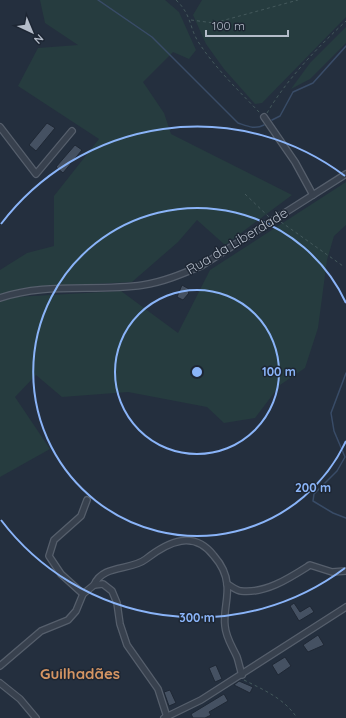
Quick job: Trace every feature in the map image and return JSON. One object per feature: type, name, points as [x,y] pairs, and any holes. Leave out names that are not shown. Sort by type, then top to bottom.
[{"type":"street","points":[[264,118],[294,162],[313,195]]},
{"type":"street","points":[[0,127],[36,174],[72,131]]},
{"type":"street","name":"Rua da Liberdade","points":[[0,298],[29,291],[143,285],[169,279],[201,266],[346,174]]},
{"type":"street","points":[[83,594],[61,574],[49,556],[54,540],[81,516],[87,500]]},
{"type":"street","points":[[0,666],[41,631],[68,620],[76,611],[83,594],[94,585],[97,578],[111,570],[142,562],[156,551],[177,541],[193,540],[207,547],[221,565],[227,584],[225,625],[228,640],[236,657],[240,676]]},
{"type":"street","points":[[227,584],[240,591],[258,590],[282,582],[310,565],[332,572],[346,571]]},
{"type":"street","points":[[94,585],[103,584],[112,591],[117,603],[120,624],[127,645],[158,690],[165,717],[201,700],[346,606]]},
{"type":"street","points":[[0,683],[20,699],[36,718]]},
{"type":"path","points":[[176,0],[184,7],[198,42],[202,48],[233,85],[264,118],[275,99],[306,62],[346,21]]},
{"type":"path","points":[[190,20],[214,23],[298,0]]},
{"type":"path","points":[[245,194],[274,219],[343,266]]},
{"type":"path","points":[[240,676],[275,696],[288,706],[298,718]]},
{"type":"green space","points":[[40,0],[165,0],[179,12],[196,50],[189,59],[173,52],[143,82],[164,113],[171,134],[292,195],[225,245],[197,220],[178,242],[132,282],[32,287],[0,294],[0,270],[27,253],[54,246],[54,196],[99,139],[18,86],[38,48],[78,45],[45,23]]},
{"type":"green space","points":[[202,0],[346,0],[346,17],[262,103],[255,104],[224,69],[206,44],[193,15]]},
{"type":"green space","points":[[346,27],[346,43],[310,79],[291,89],[310,63]]},
{"type":"green space","points":[[346,182],[346,225],[334,236],[327,260],[318,328],[305,368],[280,385],[255,418],[224,423],[207,407],[128,392],[62,397],[36,375],[15,397],[50,449],[0,477],[0,302],[15,297],[121,291],[178,333],[210,270]]},
{"type":"building","points":[[47,123],[55,128],[36,151],[29,145]]},
{"type":"building","points":[[75,145],[82,150],[63,173],[56,167]]},
{"type":"building","points":[[182,285],[189,289],[189,293],[183,300],[177,297]]},
{"type":"building","points":[[294,603],[300,612],[310,606],[314,612],[299,621],[290,606]]},
{"type":"building","points":[[318,635],[324,645],[308,652],[303,645]]},
{"type":"building","points":[[285,657],[291,666],[278,675],[272,665]]},
{"type":"building","points":[[216,665],[222,679],[215,682],[209,668]]},
{"type":"building","points":[[239,681],[253,687],[250,693],[234,685]]},
{"type":"building","points":[[170,690],[176,703],[169,706],[164,692]]},
{"type":"building","points":[[224,694],[228,701],[209,712],[211,715],[205,718],[193,718],[191,714]]},
{"type":"waterway","points":[[98,0],[152,37],[238,123],[254,127],[264,125]]},
{"type":"waterway","points":[[272,120],[280,116],[293,92],[313,83],[346,46]]},
{"type":"waterway","points":[[346,373],[331,413],[334,431],[345,457],[337,471],[314,494],[313,501],[333,513],[346,518]]},
{"type":"district","name":"Guilhadães","points":[[80,674]]}]
